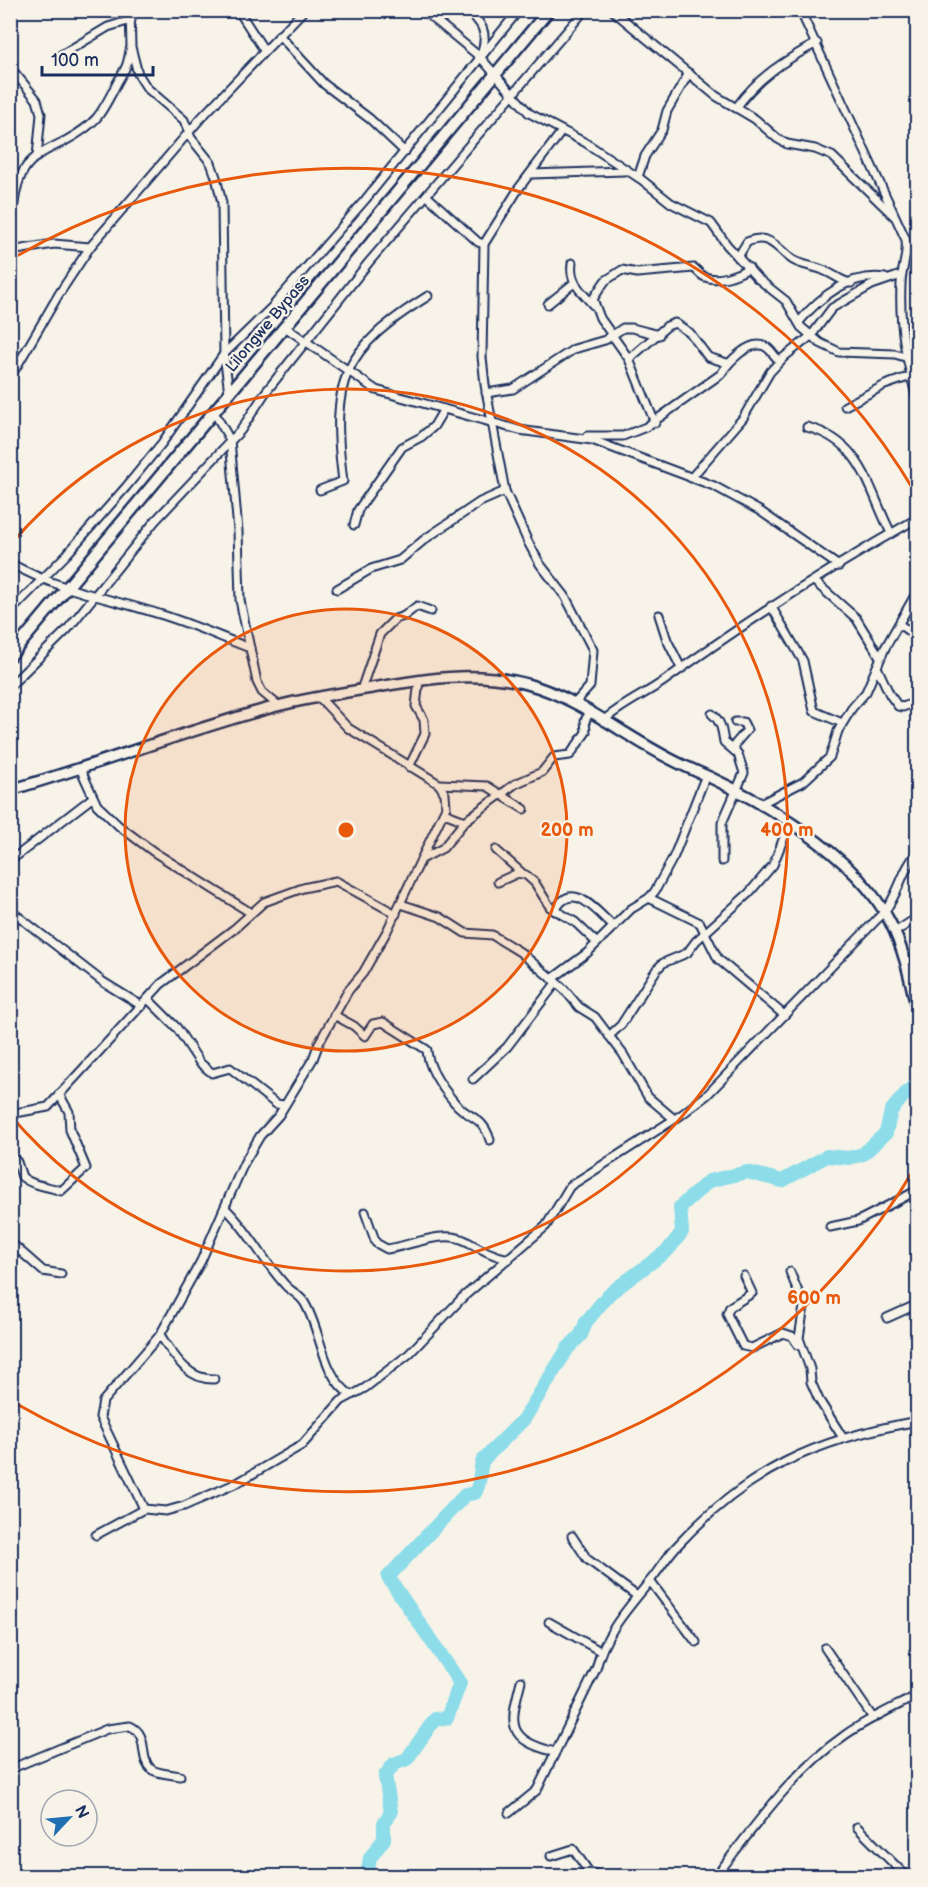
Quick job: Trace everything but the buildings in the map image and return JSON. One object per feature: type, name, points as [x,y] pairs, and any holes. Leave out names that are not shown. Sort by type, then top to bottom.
[{"type":"main road","name":"Lilongwe Bypass","points":[[10,656],[549,10]]},
{"type":"street","points":[[10,233],[16,189],[24,170],[37,157],[86,128],[106,108],[117,82],[127,69],[131,47],[130,10]]},
{"type":"street","points":[[237,10],[264,50]]},
{"type":"street","points":[[10,378],[59,294],[90,247],[189,133],[303,10]]},
{"type":"street","points":[[423,10],[480,57],[529,113],[586,143],[624,171],[638,177],[671,203],[711,223],[748,268],[786,301],[811,336],[832,351],[895,354],[918,361]]},
{"type":"street","points":[[467,10],[478,20],[485,33],[480,57]]},
{"type":"street","points":[[10,612],[67,554],[126,487],[162,443],[224,354],[272,308],[405,152],[519,10]]},
{"type":"street","points":[[10,686],[67,630],[155,521],[242,430],[265,393],[369,262],[585,10]]},
{"type":"street","points":[[612,10],[689,73],[736,108],[755,119],[782,142],[806,146],[832,156],[897,219]]},
{"type":"street","points":[[800,10],[897,219],[907,249],[908,257],[901,275],[901,333],[918,403]]},
{"type":"street","points":[[60,55],[108,27],[131,20]]},
{"type":"street","points":[[279,35],[324,84],[370,120],[405,152]]},
{"type":"street","points":[[736,108],[745,95],[775,66],[817,43]]},
{"type":"street","points":[[131,47],[138,74],[147,88],[178,113],[189,133],[211,163],[222,203],[224,354],[230,394]]},
{"type":"street","points":[[10,67],[37,100],[41,114],[37,157]]},
{"type":"street","points":[[638,177],[645,156],[662,130],[667,111],[689,73]]},
{"type":"street","points":[[562,131],[484,244],[482,325],[486,393],[494,424],[505,491],[532,549],[565,596],[591,644],[593,657],[590,686],[574,703]]},
{"type":"street","points":[[531,174],[624,171]]},
{"type":"street","points":[[427,196],[477,242],[484,244]]},
{"type":"street","points":[[738,257],[747,242],[770,242],[781,247],[794,261],[828,271],[843,282],[851,283]]},
{"type":"street","points":[[10,251],[54,244],[90,247]]},
{"type":"street","points":[[572,263],[570,273],[574,283],[593,305],[611,336],[629,359],[655,423]]},
{"type":"street","points":[[593,305],[593,299],[605,281],[622,270],[637,273],[694,268],[704,277],[711,278],[731,276],[748,268]]},
{"type":"street","points":[[692,478],[738,426],[756,392],[780,361],[811,336],[832,308],[866,288],[901,275]]},
{"type":"street","points":[[799,322],[817,301],[851,283],[871,277],[888,279]]},
{"type":"street","points":[[548,304],[574,283]]},
{"type":"street","points":[[320,490],[343,481],[339,449],[340,404],[346,371],[358,352],[390,320],[428,296]]},
{"type":"street","points":[[629,359],[667,326],[675,324],[690,333],[708,357],[727,363]]},
{"type":"street","points":[[285,327],[376,390],[494,424],[592,440],[692,478],[747,502],[795,533],[838,566]]},
{"type":"street","points":[[486,393],[513,389],[574,349],[597,344],[627,327],[659,335]]},
{"type":"street","points":[[575,438],[623,436],[655,423],[720,374],[727,363],[756,344],[769,348],[780,361]]},
{"type":"street","points":[[844,406],[885,385],[911,376]]},
{"type":"street","points":[[354,525],[358,510],[402,447],[421,437],[434,426],[444,409]]},
{"type":"street","points":[[214,412],[230,440],[238,531],[240,600],[257,682],[262,692],[279,706]]},
{"type":"street","points":[[807,428],[822,432],[853,453],[891,533]]},
{"type":"street","points":[[337,589],[371,569],[400,560],[425,539],[480,502],[505,491]]},
{"type":"street","points":[[603,721],[618,708],[771,606],[918,518]]},
{"type":"street","points":[[10,563],[67,589],[162,614],[250,648]]},
{"type":"street","points":[[814,582],[856,618],[880,657]]},
{"type":"street","points":[[760,804],[803,782],[833,752],[842,723],[866,692],[880,657],[918,590]]},
{"type":"street","points":[[361,690],[384,629],[417,606],[431,611]]},
{"type":"street","points":[[771,606],[803,661],[814,711],[842,723]]},
{"type":"street","points":[[659,615],[667,640],[681,668]]},
{"type":"street","points":[[898,624],[918,638]]},
{"type":"street","points":[[877,667],[890,695],[898,706],[903,707],[918,701]]},
{"type":"street","points":[[10,790],[279,706],[319,697],[419,680],[462,676],[496,678],[542,689],[574,703],[646,747],[760,804],[790,822],[857,877],[884,912],[895,932],[918,1015]]},
{"type":"street","points":[[409,767],[425,734],[424,720],[416,706],[419,680]]},
{"type":"street","points":[[319,697],[348,728],[439,784],[483,786],[501,793],[524,809]]},
{"type":"street","points":[[422,859],[443,848],[465,821],[501,793],[542,772],[554,757],[570,755],[586,732],[585,720],[590,712]]},
{"type":"street","points":[[712,714],[722,727],[724,742],[735,751]]},
{"type":"street","points":[[722,861],[722,823],[744,773],[735,751],[735,744],[747,730],[744,722],[735,723]]},
{"type":"street","points":[[80,768],[93,798],[114,821],[154,852],[251,913]]},
{"type":"street","points":[[473,1079],[507,1047],[554,981],[597,944],[631,909],[649,898],[674,856],[706,775]]},
{"type":"street","points":[[144,1509],[100,1417],[103,1401],[160,1335],[201,1262],[252,1148],[284,1105],[313,1059],[334,1015],[363,973],[396,914],[444,813],[445,794],[439,784]]},
{"type":"street","points":[[10,861],[93,798]]},
{"type":"street","points":[[444,813],[465,821]]},
{"type":"street","points":[[609,1036],[621,1025],[657,969],[663,963],[687,953],[749,893],[772,865],[790,822]]},
{"type":"street","points":[[496,850],[532,879],[555,911],[575,922],[597,944]]},
{"type":"street","points":[[96,1535],[144,1509],[159,1512],[174,1509],[251,1475],[302,1446],[324,1418],[351,1395],[410,1354],[435,1324],[546,1226],[570,1186],[674,1119],[706,1095],[884,912],[897,891],[904,869],[918,852]]},
{"type":"street","points":[[498,882],[522,873]]},
{"type":"street","points":[[10,1114],[43,1110],[168,978],[270,900],[303,888],[336,881],[396,914]]},
{"type":"street","points":[[555,911],[560,901],[568,896],[578,896],[614,927]]},
{"type":"street","points":[[649,898],[700,923],[724,965],[783,1015]]},
{"type":"street","points":[[401,904],[440,917],[465,933],[492,935],[520,952],[554,981],[579,1007],[595,1017],[648,1097],[674,1119]]},
{"type":"street","points":[[10,910],[103,982],[142,1006]]},
{"type":"street","points":[[895,932],[918,917]]},
{"type":"street","points":[[149,1000],[177,1028],[200,1064],[212,1073],[230,1068],[276,1104],[284,1105]]},
{"type":"street","points":[[334,1015],[354,1026],[365,1036],[373,1024],[382,1022],[428,1050],[428,1062],[456,1104],[479,1119],[490,1140]]},
{"type":"street","points":[[10,1155],[17,1162],[22,1177],[40,1187],[51,1187],[61,1191],[86,1168],[70,1130],[69,1112],[59,1094]]},
{"type":"street","points":[[830,1227],[858,1221],[918,1190]]},
{"type":"street","points":[[225,1208],[238,1220],[251,1242],[287,1286],[304,1302],[330,1369],[341,1388],[351,1395]]},
{"type":"street","points":[[365,1212],[376,1243],[387,1249],[431,1237],[465,1240],[500,1258],[508,1259]]},
{"type":"street","points":[[10,1242],[43,1271],[61,1274]]},
{"type":"street","points":[[790,1272],[804,1306],[798,1328],[800,1347]]},
{"type":"street","points":[[744,1276],[752,1293],[730,1307],[727,1314],[743,1346],[752,1348],[783,1333],[792,1336],[809,1364],[814,1390],[843,1438]]},
{"type":"street","points":[[887,1318],[918,1304]]},
{"type":"street","points":[[160,1335],[182,1366],[202,1379],[214,1379]]},
{"type":"street","points":[[509,1813],[537,1790],[596,1669],[600,1651],[637,1596],[673,1550],[737,1490],[786,1459],[843,1438],[918,1422]]},
{"type":"street","points":[[572,1536],[587,1559],[637,1596]]},
{"type":"street","points":[[650,1581],[696,1642]]},
{"type":"street","points":[[549,1622],[600,1651]]},
{"type":"street","points":[[825,1648],[873,1718]]},
{"type":"street","points":[[521,1681],[512,1714],[514,1728],[517,1733],[536,1745],[555,1752]]},
{"type":"street","points":[[716,1876],[776,1800],[805,1768],[843,1736],[918,1695]]},
{"type":"street","points":[[10,1769],[107,1729],[130,1726],[141,1736],[149,1767],[154,1771],[180,1776]]},
{"type":"street","points":[[856,1827],[906,1876]]},
{"type":"street","points":[[551,1856],[573,1849],[589,1872],[601,1876]]},
{"type":"waterway","points":[[367,1876],[370,1858],[384,1839],[384,1823],[391,1812],[385,1776],[394,1764],[407,1759],[435,1719],[447,1718],[460,1683],[388,1577],[465,1495],[475,1493],[483,1460],[524,1419],[568,1348],[581,1335],[586,1322],[609,1294],[668,1250],[682,1232],[680,1207],[709,1181],[747,1172],[782,1181],[827,1156],[849,1158],[863,1154],[886,1133],[891,1111],[918,1083]]}]
